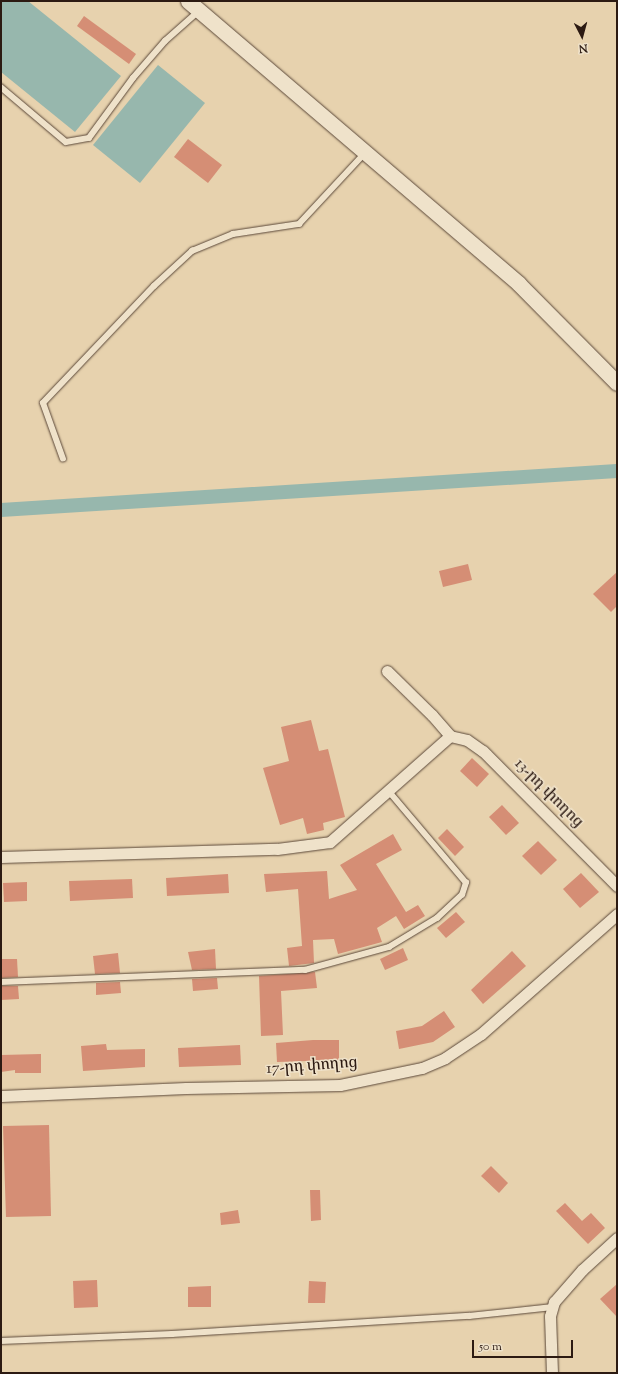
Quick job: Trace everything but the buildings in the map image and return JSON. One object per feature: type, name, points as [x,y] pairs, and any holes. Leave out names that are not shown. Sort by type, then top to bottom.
[{"type":"main road","points":[[194,6],[519,284],[617,382]]},
{"type":"street","points":[[1,857],[277,849],[330,842],[390,792],[450,736],[432,715],[387,671]]},
{"type":"street","name":"13-րդ փողոց","points":[[450,736],[467,740],[483,751],[617,886]]},
{"type":"street","name":"17-րդ փողոց","points":[[1,1096],[186,1088],[340,1085],[422,1068],[445,1058],[481,1034],[617,914]]},
{"type":"street","points":[[552,1373],[550,1316],[554,1302],[582,1270],[617,1238]]},
{"type":"lane","points":[[1,87],[66,142],[89,138],[133,78],[194,6]]},
{"type":"lane","points":[[63,459],[43,403],[154,286],[192,251],[233,234],[299,224],[366,152]]},
{"type":"lane","points":[[1,982],[304,970],[389,947],[437,918],[462,895],[466,884],[390,792]]},
{"type":"lane","points":[[1,1341],[172,1334],[469,1316],[553,1307]]},
{"type":"water","points":[[1,1],[28,1],[121,76],[75,132],[1,72]]},
{"type":"water","points":[[158,65],[205,103],[140,183],[93,145]]},
{"type":"waterway","points":[[1,510],[617,471]]}]
